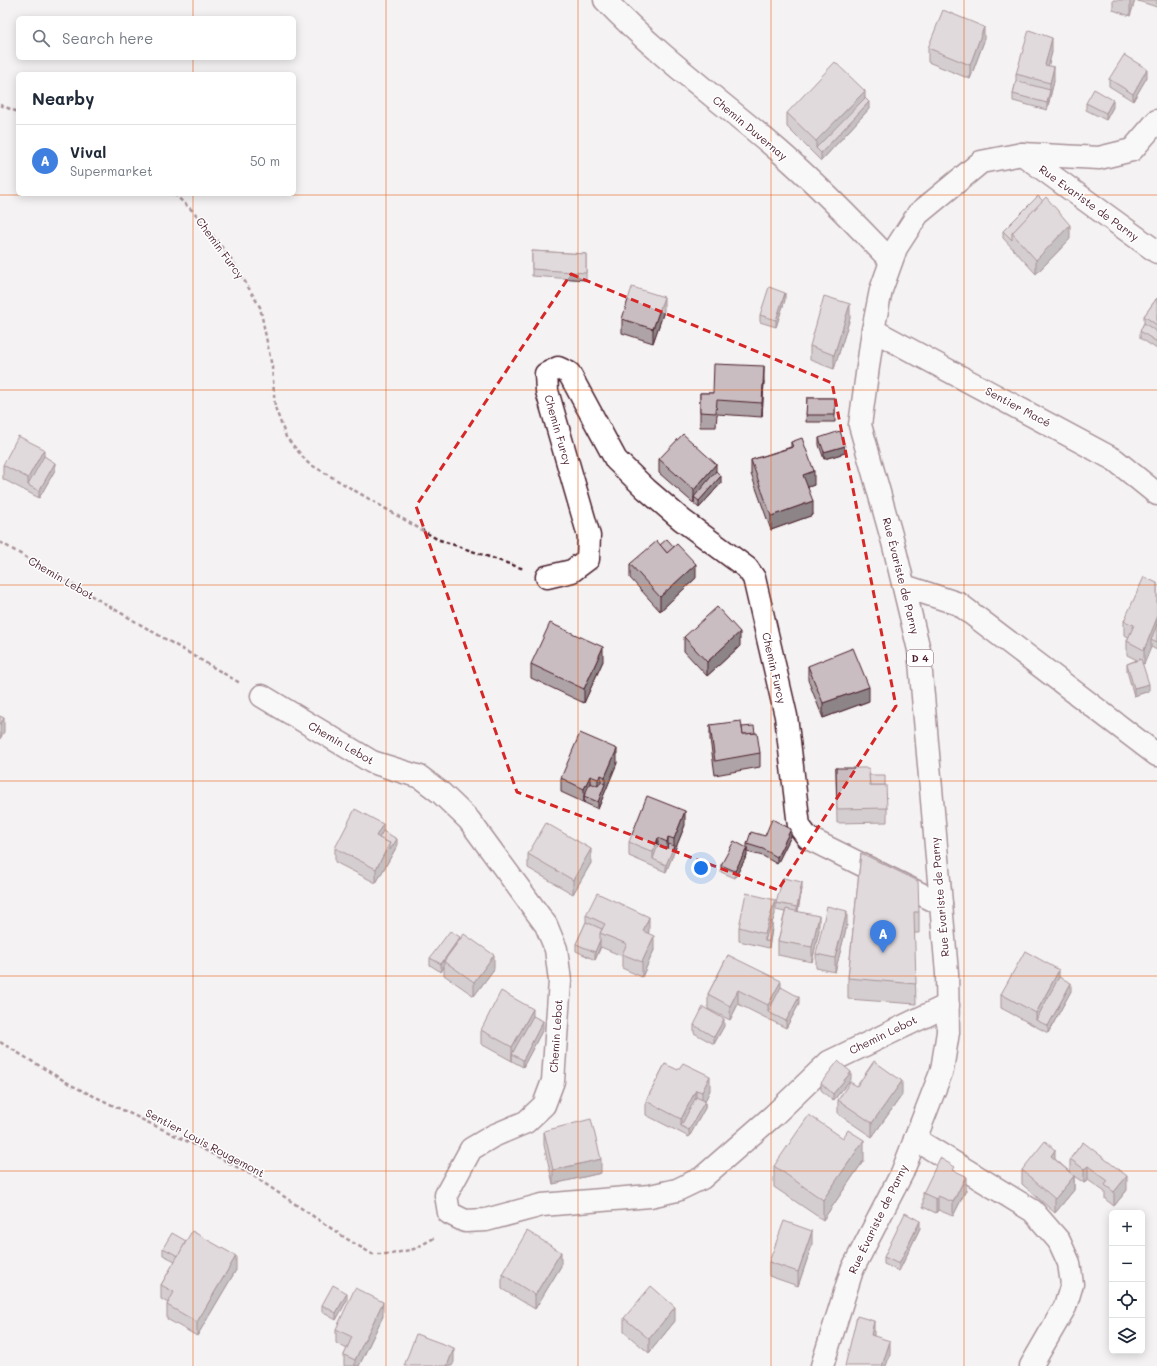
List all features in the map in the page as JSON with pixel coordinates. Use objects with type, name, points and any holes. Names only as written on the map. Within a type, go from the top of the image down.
[{"type":"street","name":"Chemin Duvernay","points":[[605,0],[628,25],[780,152],[846,214],[891,261]]},
{"type":"street","name":"Rue Évariste de Parny","points":[[822,1366],[852,1270],[902,1173],[942,1070],[948,1032],[947,974],[919,650],[893,542],[860,425],[873,330],[881,290],[896,248],[918,214],[981,162],[1022,154],[1099,158],[1132,150],[1157,121]]},
{"type":"street","name":"Rue Evariste de Parny","points":[[1022,154],[1157,252]]},
{"type":"street","name":"Sentier Macé","points":[[873,330],[1115,460],[1157,494]]},
{"type":"street","name":"Chemin Furcy","points":[[547,577],[572,571],[588,559],[589,536],[547,391],[546,374],[558,368],[569,373],[616,460],[646,489],[682,520],[747,568],[754,578],[786,716],[799,826],[808,838],[940,904]]},
{"type":"street","points":[[904,586],[959,604],[1157,755]]},
{"type":"street","name":"Chemin Lebot","points":[[262,696],[372,762],[420,777],[441,793],[469,820],[546,925],[556,949],[560,981],[552,1081],[544,1105],[526,1122],[493,1136],[471,1149],[446,1195],[449,1213],[464,1221],[486,1220],[542,1205],[650,1196],[677,1190],[702,1178],[774,1115],[828,1062],[948,1005]]},
{"type":"street","points":[[915,1139],[1033,1212],[1059,1241],[1069,1263],[1072,1284],[1065,1307],[1031,1366]]},
{"type":"path","points":[[0,105],[16,111]]},
{"type":"path","name":"Chemin Furcy","points":[[176,196],[194,212],[232,260],[260,307],[272,367],[275,407],[286,437],[308,464],[437,539],[547,577]]},
{"type":"path","name":"Chemin Lebot","points":[[0,542],[262,696]]},
{"type":"path","name":"Sentier Louis Rougemont","points":[[0,1042],[73,1086],[201,1148],[252,1175],[347,1239],[372,1254],[391,1254],[414,1249],[464,1221]]},
{"type":"highlighted area","points":[[571,274],[832,383],[896,706],[778,890],[517,792],[416,506]]},
{"type":"building","points":[[943,10],[984,27],[970,65],[928,48]]},
{"type":"building","points":[[1029,30],[1052,38],[1045,65],[1054,67],[1050,83],[1016,74]]},
{"type":"building","points":[[1124,55],[1147,69],[1133,94],[1109,79]]},
{"type":"building","points":[[835,62],[865,91],[816,141],[787,113]]},
{"type":"building","points":[[1016,81],[1050,90],[1047,103],[1013,94]]},
{"type":"building","points":[[1094,89],[1113,100],[1106,113],[1086,103]]},
{"type":"building","points":[[865,98],[869,102],[821,153],[816,148]]},
{"type":"building","points":[[1038,196],[1043,201],[1012,233],[1012,240],[1003,231]]},
{"type":"building","points":[[1046,197],[1070,225],[1036,260],[1012,233]]},
{"type":"building","points":[[532,251],[586,254],[586,273],[532,269]]},
{"type":"building","points":[[632,287],[664,297],[653,329],[622,319]]},
{"type":"building","points":[[769,287],[785,293],[776,320],[760,315]]},
{"type":"building","points":[[824,296],[850,304],[834,355],[810,346]]},
{"type":"building","points":[[1157,298],[1157,325],[1144,316]]},
{"type":"building","points":[[1144,323],[1157,332],[1157,342],[1140,331]]},
{"type":"building","points":[[714,364],[764,366],[762,403],[717,400],[716,413],[700,412],[700,393],[713,393]]},
{"type":"building","points":[[807,398],[835,398],[835,415],[806,415]]},
{"type":"building","points":[[840,431],[845,446],[824,452],[819,438]]},
{"type":"building","points":[[683,434],[716,464],[694,490],[659,459]]},
{"type":"building","points":[[18,436],[44,449],[28,478],[3,465]]},
{"type":"building","points":[[802,438],[814,471],[803,475],[813,501],[771,516],[751,460],[793,447],[791,442]]},
{"type":"building","points":[[44,456],[55,463],[39,491],[28,485]]},
{"type":"building","points":[[716,471],[721,476],[699,501],[694,497]]},
{"type":"building","points":[[667,539],[674,547],[667,553],[660,545]]},
{"type":"building","points":[[657,541],[667,553],[677,544],[696,564],[660,597],[630,564]]},
{"type":"building","points":[[1144,577],[1157,583],[1157,618],[1144,650],[1127,641],[1134,625],[1124,621]]},
{"type":"building","points":[[717,607],[740,632],[707,662],[684,637]]},
{"type":"building","points":[[550,623],[603,647],[584,689],[531,664]]},
{"type":"building","points":[[1157,624],[1157,643],[1151,640]]},
{"type":"building","points":[[853,648],[869,687],[823,703],[808,666]]},
{"type":"building","points":[[1141,659],[1149,684],[1134,688],[1127,664]]},
{"type":"building","points":[[0,716],[4,718],[0,725]]},
{"type":"building","points":[[741,721],[743,734],[757,733],[760,753],[715,761],[710,725]]},
{"type":"building","points":[[754,726],[755,733],[743,734],[742,727]]},
{"type":"building","points":[[580,733],[617,749],[605,777],[601,775],[598,779],[590,776],[584,789],[561,778]]},
{"type":"building","points":[[836,768],[869,768],[870,785],[886,785],[887,808],[837,809]]},
{"type":"building","points":[[869,775],[885,775],[885,785],[870,785]]},
{"type":"building","points":[[601,782],[605,784],[598,802],[584,796],[590,783],[598,786]]},
{"type":"building","points":[[647,796],[685,811],[674,839],[668,837],[667,842],[658,838],[653,852],[629,842]]},
{"type":"building","points":[[355,809],[383,824],[376,836],[390,843],[376,869],[335,848]]},
{"type":"building","points":[[772,819],[791,829],[777,857],[763,849],[747,844],[751,832],[765,836]]},
{"type":"building","points":[[546,823],[591,849],[573,880],[528,854]]},
{"type":"building","points":[[383,831],[397,839],[390,850],[390,843],[379,838]]},
{"type":"building","points":[[734,841],[747,848],[735,871],[721,865]]},
{"type":"building","points":[[668,844],[674,846],[666,865],[653,859],[658,845],[667,849]]},
{"type":"building","points":[[861,853],[918,881],[919,912],[914,912],[916,984],[848,978]]},
{"type":"building","points":[[783,878],[802,882],[797,907],[776,903]]},
{"type":"building","points":[[597,893],[649,917],[643,931],[654,936],[642,962],[622,954],[627,944],[600,933],[605,924],[586,915]]},
{"type":"building","points":[[746,893],[775,900],[765,934],[739,927]]},
{"type":"building","points":[[827,906],[847,911],[835,958],[816,954]]},
{"type":"building","points":[[786,909],[819,916],[812,947],[778,941]]},
{"type":"building","points":[[771,921],[769,941],[765,941]]},
{"type":"building","points":[[586,922],[602,929],[600,933],[600,940],[595,952],[576,944]]},
{"type":"building","points":[[450,931],[460,937],[441,964],[430,958]]},
{"type":"building","points":[[464,934],[494,955],[474,982],[444,961]]},
{"type":"building","points":[[1025,951],[1059,970],[1036,1013],[1001,994]]},
{"type":"building","points":[[728,955],[781,981],[768,1005],[738,990],[730,1006],[708,994]]},
{"type":"building","points":[[1059,977],[1071,983],[1048,1026],[1036,1020]]},
{"type":"building","points":[[781,987],[799,997],[786,1021],[768,1012]]},
{"type":"building","points":[[501,991],[533,1009],[512,1047],[481,1030]]},
{"type":"building","points":[[703,1007],[724,1019],[714,1037],[694,1025]]},
{"type":"building","points":[[533,1016],[543,1021],[523,1060],[512,1054]]},
{"type":"building","points":[[838,1061],[851,1072],[833,1094],[821,1083]]},
{"type":"building","points":[[874,1061],[902,1081],[872,1123],[838,1100],[850,1082],[857,1086]]},
{"type":"building","points":[[683,1063],[710,1076],[702,1092],[696,1090],[681,1119],[646,1101],[665,1064],[678,1070]]},
{"type":"building","points":[[696,1097],[705,1101],[689,1130],[681,1126]]},
{"type":"building","points":[[809,1115],[843,1138],[848,1130],[864,1140],[823,1200],[774,1166]]},
{"type":"building","points":[[591,1119],[601,1159],[553,1170],[544,1131]]},
{"type":"building","points":[[1045,1141],[1055,1150],[1051,1156],[1074,1176],[1055,1199],[1022,1170]]},
{"type":"building","points":[[1083,1142],[1127,1176],[1114,1192],[1105,1185],[1108,1181],[1088,1166],[1084,1169],[1070,1159]]},
{"type":"building","points":[[940,1158],[955,1167],[953,1170],[966,1176],[953,1202],[938,1196],[936,1199],[923,1193]]},
{"type":"building","points":[[905,1213],[920,1221],[899,1264],[884,1257]]},
{"type":"building","points":[[784,1221],[812,1231],[798,1272],[769,1262]]},
{"type":"building","points":[[192,1231],[236,1256],[197,1322],[167,1305],[174,1292],[161,1285]]},
{"type":"building","points":[[527,1231],[561,1252],[535,1295],[502,1274]]},
{"type":"building","points":[[172,1233],[186,1241],[178,1256],[163,1248]]},
{"type":"building","points":[[333,1285],[347,1293],[336,1313],[322,1305]]},
{"type":"building","points":[[651,1286],[675,1307],[649,1339],[624,1318]]},
{"type":"building","points":[[355,1288],[383,1302],[355,1360],[344,1355],[352,1337],[336,1329]]},
{"type":"building","points":[[857,1316],[874,1321],[871,1335],[890,1341],[882,1366],[845,1366]]},
{"type":"building","points":[[416,1334],[454,1348],[447,1366],[404,1366]]},
{"type":"place","name":"Vival","points":[[883,953]]}]
